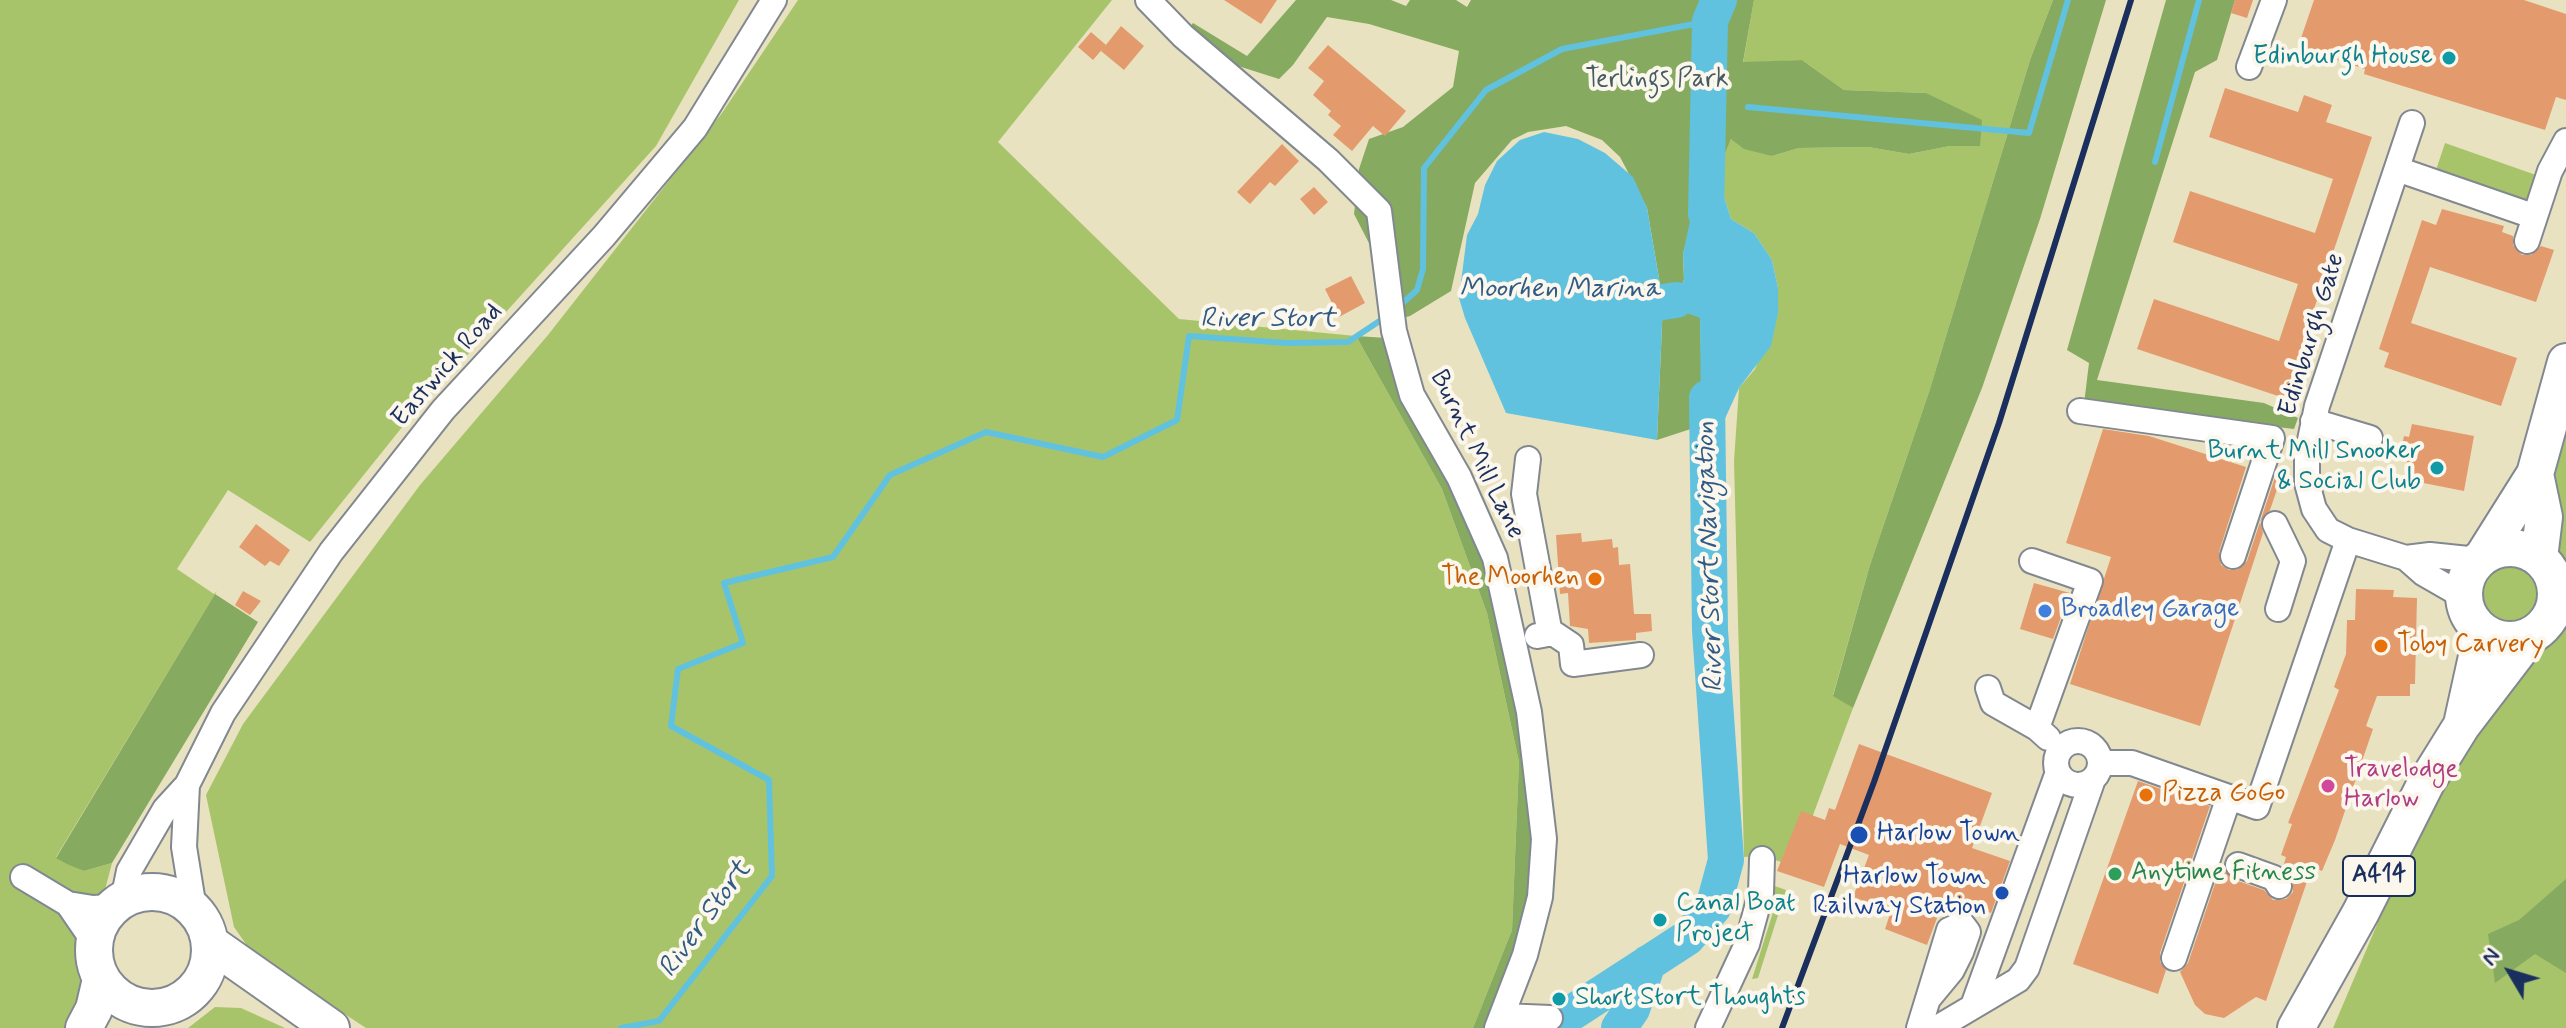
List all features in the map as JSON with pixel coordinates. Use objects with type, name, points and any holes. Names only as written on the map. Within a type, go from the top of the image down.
[{"type":"highway","points":[[2535,474],[2554,578],[2550,616],[2530,636],[2502,639],[2470,611],[2465,582],[2535,474],[2566,362]]},
{"type":"highway","points":[[2481,558],[2512,547],[2554,578]]},
{"type":"highway","name":"A414","points":[[2462,725],[2478,652],[2470,611]]},
{"type":"highway","name":"A414","points":[[2296,1028],[2361,912],[2426,783],[2462,725],[2530,636]]},
{"type":"highway","points":[[176,1004],[209,963],[210,943],[205,925],[194,909],[178,898],[160,892],[141,893],[118,903],[98,928],[94,942],[95,961],[101,979],[112,993],[134,1005],[158,1008],[272,989]]},
{"type":"highway","points":[[210,943],[331,1028]]},
{"type":"highway","points":[[84,1028],[94,1009],[101,979]]},
{"type":"street","name":"Eastwick Road","points":[[118,903],[129,871],[165,809],[187,785],[223,713],[331,552],[443,410],[604,236],[695,128],[774,0]]},
{"type":"street","name":"Burnt Mill Lane","points":[[1148,0],[1183,36],[1328,160],[1379,211],[1394,331],[1412,395],[1459,477],[1495,558],[1516,640],[1544,839],[1540,897],[1525,955],[1500,1022]]},
{"type":"street","points":[[2249,67],[2274,0]]},
{"type":"street","name":"Edinburgh Gate","points":[[2314,509],[2307,483],[2307,455],[2313,421],[2412,123]]},
{"type":"street","points":[[2527,241],[2533,216],[2566,141]]},
{"type":"street","points":[[2397,169],[2467,205],[2533,216]]},
{"type":"street","points":[[2080,411],[2272,438],[2233,556]]},
{"type":"street","points":[[2313,421],[2370,438]]},
{"type":"street","points":[[1528,459],[1524,494],[1550,634]]},
{"type":"street","points":[[2278,609],[2293,561],[2271,524],[2314,509],[2328,530],[2348,540],[2406,558],[2470,611]]},
{"type":"street","points":[[1988,688],[1993,703],[2037,728],[2073,785],[2097,771],[2132,763],[2257,807],[2348,540]]},
{"type":"street","points":[[2406,558],[2430,555],[2481,558]]},
{"type":"street","points":[[2032,561],[2090,581],[2037,728]]},
{"type":"street","points":[[1516,640],[1550,634],[1571,645],[1573,664],[1641,655]]},
{"type":"street","points":[[1937,1028],[1974,1003],[2018,980],[2027,968],[2097,771],[2095,750],[2084,742],[2071,742],[2059,762],[1974,1003]]},
{"type":"street","name":"Eastwick Road","points":[[187,785],[184,847],[194,909]]},
{"type":"street","points":[[2174,958],[2229,797]]},
{"type":"street","points":[[1708,1028],[1747,944],[1761,893],[1762,859]]},
{"type":"street","points":[[2238,865],[2274,878],[2279,886]]},
{"type":"street","points":[[23,877],[68,904],[93,908],[118,903]]},
{"type":"street","points":[[68,904],[94,942]]},
{"type":"street","points":[[1919,1028],[1928,999]]},
{"type":"street","points":[[1500,1022],[1550,1018]]},
{"type":"green space","points":[[0,0],[739,0],[656,146],[403,426],[310,542],[228,490],[177,569],[214,594],[217,591],[56,857],[84,871],[112,863],[88,955],[85,1001],[64,1028],[0,1028]]},
{"type":"green space","points":[[798,0],[1112,0],[998,142],[1179,319],[1356,336],[1442,489],[1487,613],[1519,762],[1512,930],[1473,1028],[366,1028],[279,971],[248,947],[234,927],[206,795],[243,724],[420,485],[548,335],[722,113]]},
{"type":"green space","name":"Terlings Park","points":[[1296,0],[1391,0],[1406,6],[1410,0],[1456,0],[1467,7],[1471,0],[1754,0],[1743,62],[1802,60],[1844,90],[1926,93],[1982,120],[1980,146],[1950,146],[1909,154],[1868,147],[1799,148],[1772,156],[1744,149],[1731,139],[1717,174],[1706,168],[1683,254],[1684,279],[1676,300],[1685,312],[1700,317],[1703,425],[1657,440],[1663,302],[1647,208],[1620,157],[1602,140],[1566,126],[1528,132],[1512,140],[1475,183],[1451,291],[1410,316],[1389,322],[1372,249],[1354,214],[1359,169],[1369,139],[1403,127],[1453,87],[1459,51],[1369,24],[1327,17],[1293,65],[1279,79],[1235,65],[1183,36],[1193,23],[1247,56]]},
{"type":"green space","points":[[1754,0],[2053,0],[2030,60],[1929,392],[1870,565],[1833,695],[1853,708],[1794,866],[1775,860],[1769,884],[1786,890],[1758,978],[1752,979],[1774,909],[1767,897],[1769,855],[1744,857],[1734,461],[1739,388],[1755,369],[1778,313],[1778,288],[1772,260],[1754,233],[1731,219],[1717,174],[1731,139],[1772,156],[1799,148],[1868,147],[1909,154],[1950,146],[1980,146],[1926,93],[1844,90],[1802,60],[1743,63]]},
{"type":"green space","points":[[2053,0],[2106,0],[2040,219],[1982,388],[1853,708],[1833,696],[1870,565],[1929,392],[2030,60]]},
{"type":"green space","points":[[2166,0],[2235,0],[2217,60],[2195,72],[2097,380],[2264,403],[2298,418],[2294,429],[2084,404],[2089,363],[2067,350]]},
{"type":"green space","points":[[2445,143],[2536,175],[2526,202],[2436,170]]},
{"type":"green space","points":[[1356,336],[1387,338],[1474,515],[1528,737],[1535,872],[1517,949],[1485,1028],[1473,1028],[1512,930],[1519,762],[1487,613],[1442,489]]},
{"type":"green space","points":[[2566,398],[2566,573],[2560,554],[2550,438]]},
{"type":"green space","points":[[2510,562],[2521,564],[2531,571],[2538,581],[2538,603],[2531,613],[2521,620],[2510,622],[2499,620],[2489,613],[2482,603],[2480,592],[2482,581],[2489,571],[2499,564]]},
{"type":"green space","points":[[215,594],[258,622],[112,863],[84,871],[56,858]]},
{"type":"green space","points":[[2566,606],[2566,1028],[2333,1028],[2462,725]]},
{"type":"green space","points":[[2566,879],[2566,973],[2535,954],[2495,983],[2488,934],[2519,920]]},
{"type":"green space","points":[[215,1007],[241,1008],[285,1028],[188,1028]]},
{"type":"water","name":"Moorhen Marina","points":[[1544,132],[1578,139],[1605,153],[1633,177],[1647,208],[1663,302],[1657,440],[1506,413],[1465,318],[1459,298],[1467,235],[1478,214],[1485,185],[1497,161],[1520,140]]},
{"type":"water","points":[[1706,167],[1717,174],[1731,219],[1754,233],[1772,260],[1778,288],[1778,313],[1771,346],[1739,388],[1717,436],[1707,447],[1701,414],[1700,318],[1685,312],[1676,300],[1684,279],[1683,254],[1697,188]]},
{"type":"building","points":[[1224,0],[1277,0],[1261,24]]},
{"type":"building","points":[[2235,0],[2253,0],[2247,18],[2231,13]]},
{"type":"building","name":"Edinburgh House","points":[[2314,0],[2524,0],[2566,14],[2566,100],[2556,97],[2545,130],[2364,74],[2365,69],[2298,47]]},
{"type":"building","points":[[1121,26],[1144,46],[1124,70],[1101,51]]},
{"type":"building","points":[[1091,32],[1106,45],[1093,60],[1078,47]]},
{"type":"building","points":[[1328,45],[1406,111],[1385,136],[1373,126],[1352,151],[1333,135],[1341,126],[1328,115],[1331,111],[1313,95],[1324,81],[1308,68]]},
{"type":"building","points":[[2225,88],[2298,112],[2304,95],[2332,105],[2326,122],[2372,137],[2284,398],[2137,349],[2154,299],[2279,341],[2298,284],[2173,242],[2190,191],[2315,233],[2333,179],[2209,137]]},
{"type":"building","points":[[1282,144],[1299,161],[1275,186],[1270,182],[1250,204],[1237,192]]},
{"type":"building","points":[[1314,187],[1328,202],[1314,215],[1300,199]]},
{"type":"building","points":[[2442,209],[2504,226],[2502,232],[2513,236],[2513,245],[2522,255],[2531,255],[2541,246],[2554,250],[2536,302],[2430,267],[2411,323],[2517,358],[2501,406],[2384,367],[2389,353],[2379,349],[2422,220],[2436,225]]},
{"type":"building","points":[[1351,276],[1365,303],[1339,317],[1325,289]]},
{"type":"building","name":"Burnt Mill Snooker & Social Club","points":[[2412,424],[2474,436],[2464,491],[2403,479],[2408,457],[2400,456],[2404,436],[2409,437]]},
{"type":"building","points":[[2103,429],[2149,436],[2246,467],[2219,552],[2221,565],[2237,570],[2247,561],[2260,522],[2263,533],[2200,726],[2070,684],[2111,557],[2066,543]]},
{"type":"building","points":[[2275,477],[2281,478],[2270,510],[2260,522]]},
{"type":"building","points":[[256,524],[290,550],[279,566],[270,561],[265,566],[239,547]]},
{"type":"building","name":"The Moorhen","points":[[1581,533],[1582,542],[1612,539],[1613,548],[1618,547],[1619,565],[1630,564],[1634,614],[1651,614],[1652,631],[1636,633],[1636,640],[1589,643],[1588,629],[1570,626],[1568,593],[1560,594],[1556,535]]},
{"type":"building","name":"Broadley Garage","points":[[2034,583],[2070,593],[2053,639],[2020,629]]},
{"type":"building","points":[[2356,589],[2394,590],[2393,597],[2417,598],[2415,684],[2410,684],[2410,696],[2377,696],[2366,726],[2373,729],[2335,840],[2322,871],[2312,867],[2266,1001],[2256,997],[2224,1018],[2205,1014],[2195,1005],[2180,972],[2188,963],[2221,866],[2232,879],[2264,890],[2273,900],[2286,899],[2293,892],[2292,879],[2283,867],[2286,857],[2281,855],[2292,824],[2288,823],[2339,690],[2334,687],[2346,654],[2347,620],[2355,620]]},
{"type":"building","points":[[243,591],[261,601],[250,615],[235,605]]},
{"type":"building","points":[[1859,744],[1992,793],[1972,848],[2010,861],[1991,913],[1952,899],[1947,913],[1940,910],[1927,945],[1885,929],[1891,911],[1853,897],[1869,855],[1840,844],[1824,887],[1777,871],[1801,811],[1825,820],[1829,808],[1835,810]]},
{"type":"building","points":[[2138,781],[2210,806],[2160,953],[2160,962],[2166,970],[2158,994],[2073,964]]},
{"type":"waterway","name":"River Stort Navigation","points":[[1706,214],[1710,21],[1719,0]]},
{"type":"waterway","points":[[1748,107],[2029,133],[2068,0]]},
{"type":"waterway","points":[[2155,162],[2199,0]]},
{"type":"waterway","name":"River Stort","points":[[1396,309],[1417,290],[1423,269],[1424,168],[1486,90],[1562,49],[1710,21]]},
{"type":"waterway","points":[[1663,302],[1676,300]]},
{"type":"waterway","name":"River Stort","points":[[621,1028],[659,1021],[772,876],[769,780],[671,726],[678,669],[743,643],[724,583],[833,557],[890,475],[986,432],[1103,457],[1177,420],[1189,336],[1287,343],[1348,342],[1387,316]]},
{"type":"waterway","name":"River Stort Navigation","points":[[1556,1023],[1687,938],[1713,908],[1726,860],[1710,630],[1707,398]]},
{"type":"waterway","points":[[1619,1028],[1632,1009],[1648,963]]},
{"type":"railway","points":[[1782,1028],[1874,782],[1999,423],[2131,0]]},
{"type":"place","name":"Edinburgh House","points":[[2449,58]]},
{"type":"place","name":"Burnt Mill Snooker & Social Club","points":[[2437,468]]},
{"type":"place","name":"The Moorhen","points":[[1595,579]]},
{"type":"place","name":"Broadley Garage","points":[[2045,611]]},
{"type":"place","name":"Toby Carvery","points":[[2381,646]]},
{"type":"place","name":"Travelodge Harlow","points":[[2328,786]]},
{"type":"place","name":"Pizza GoGo","points":[[2146,795]]},
{"type":"place","name":"Harlow Town","points":[[1859,835]]},
{"type":"place","name":"Anytime Fitness","points":[[2115,874]]},
{"type":"place","name":"Harlow Town Railway Station","points":[[2002,893]]},
{"type":"place","name":"Canal Boat Project","points":[[1660,920]]},
{"type":"place","name":"Short Stort Thoughts","points":[[1559,999]]}]
